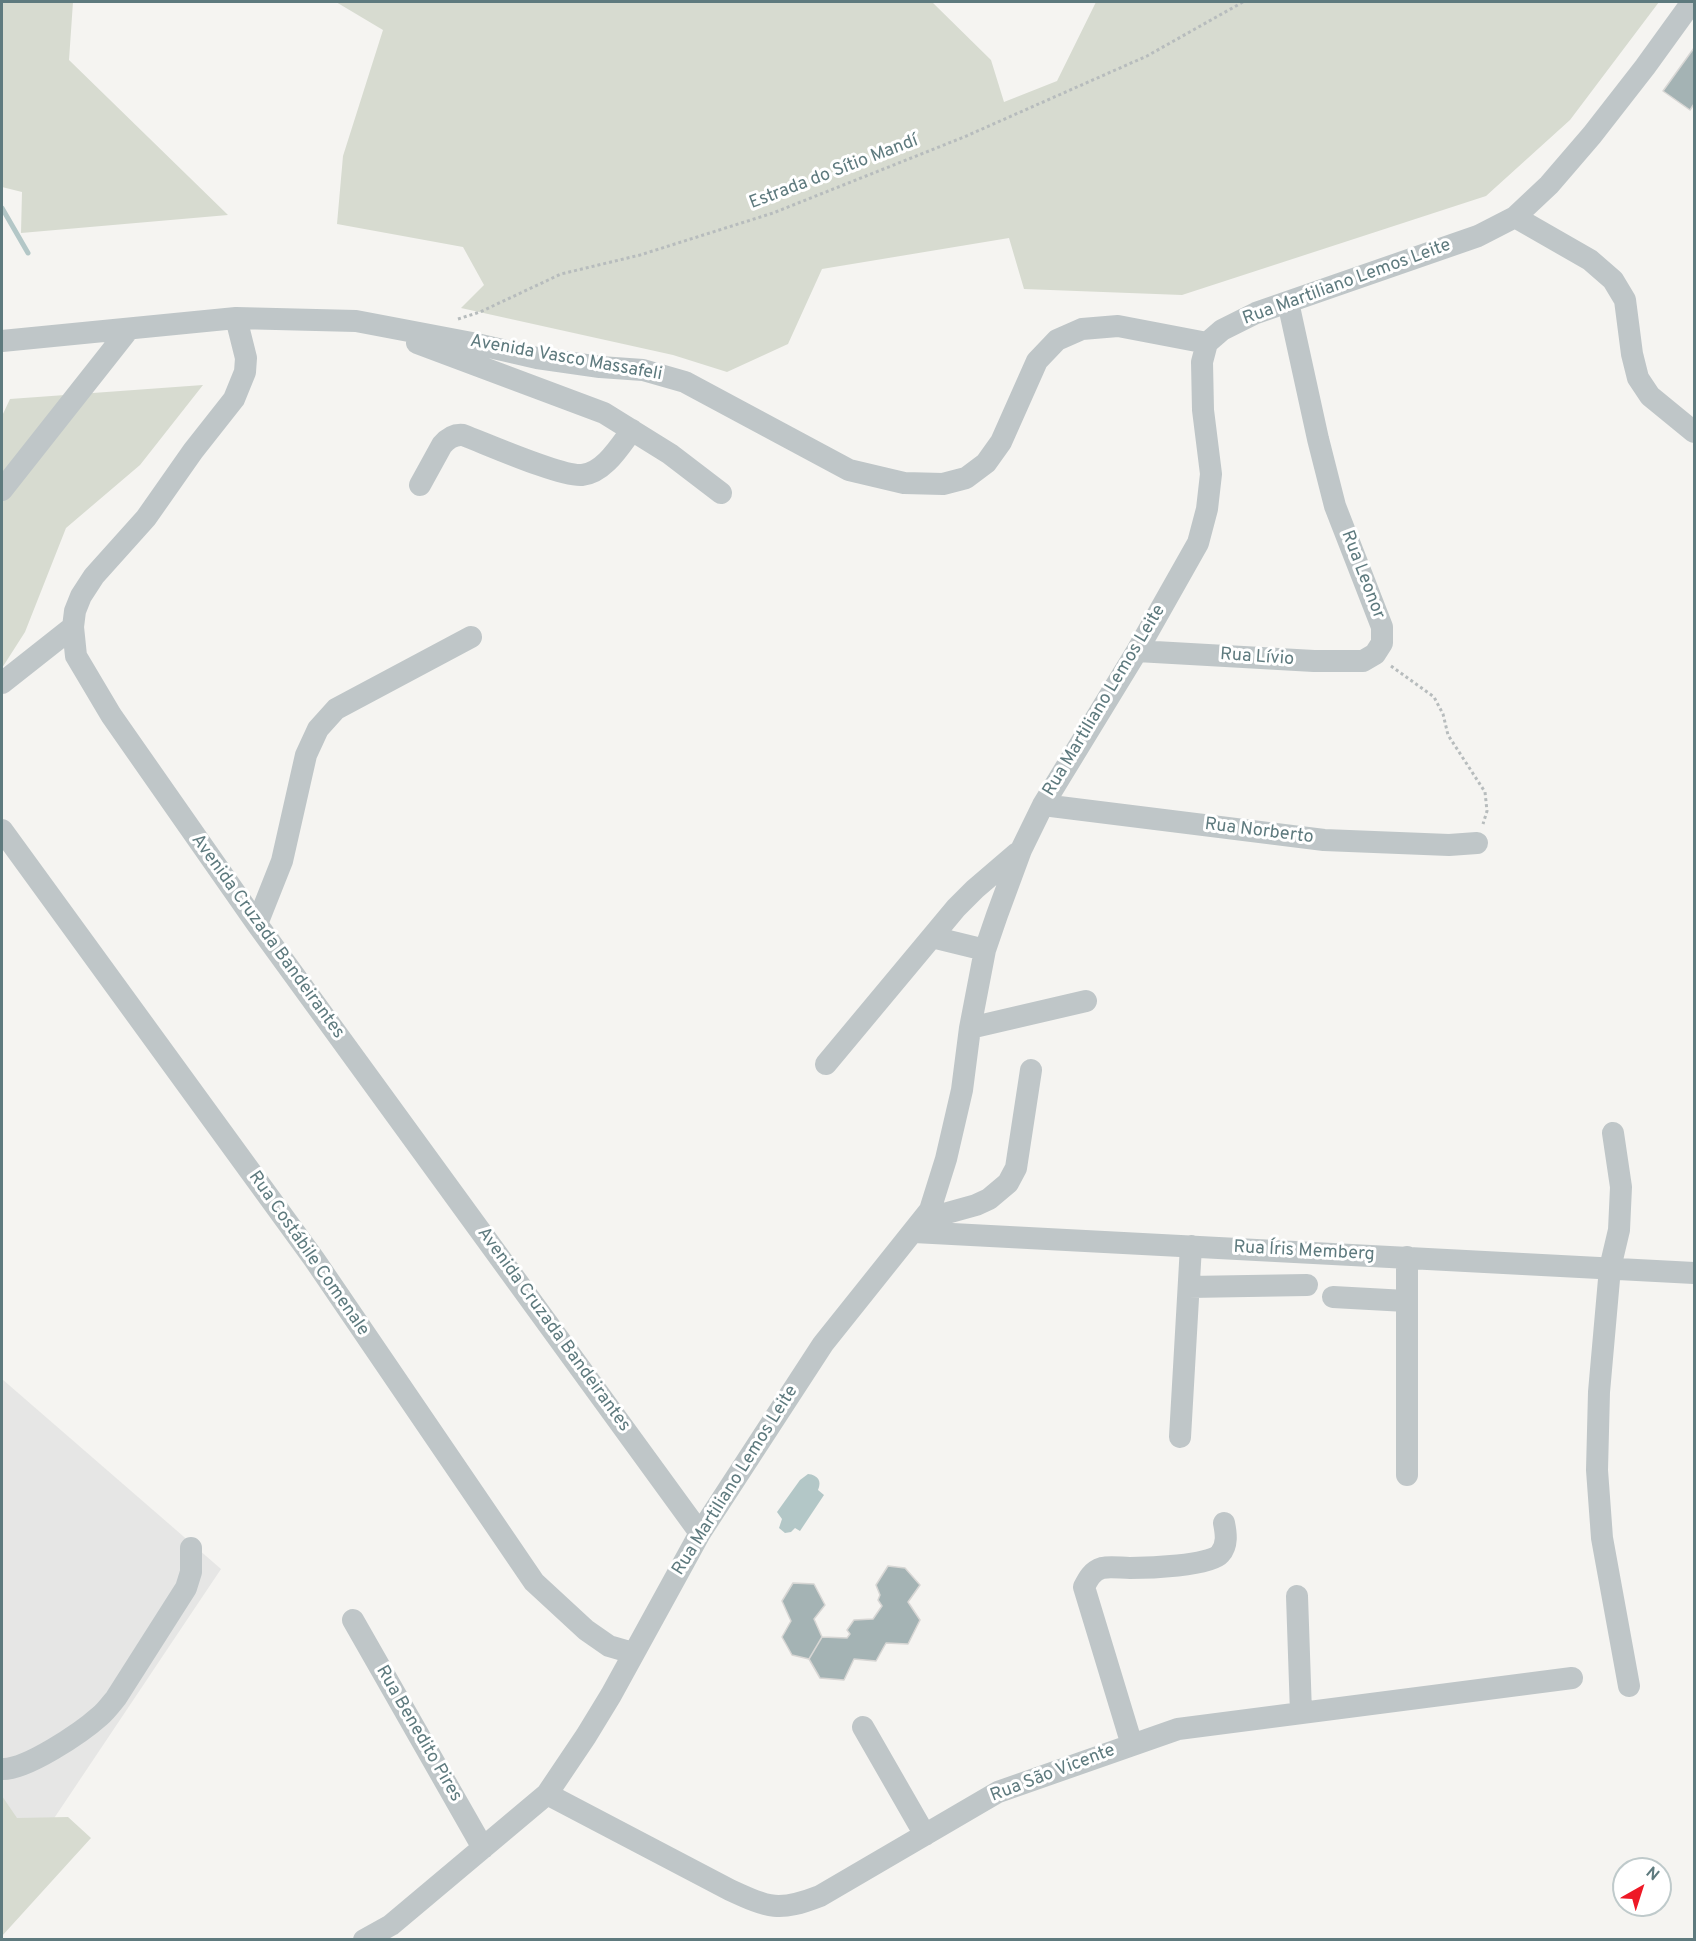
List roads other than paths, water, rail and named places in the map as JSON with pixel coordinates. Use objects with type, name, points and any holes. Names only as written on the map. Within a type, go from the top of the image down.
[{"type":"street","name":"Rua Martiliano Lemos Leite","points":[[364,1940],[391,1925],[547,1794],[586,1736],[700,1533],[823,1344],[930,1210],[946,1159],[962,1090],[970,1028],[985,950],[1021,850],[1042,805],[1137,651],[1198,543],[1207,509],[1210,474],[1203,410],[1202,362],[1207,343],[1222,330],[1256,313],[1478,236],[1515,217],[1550,185],[1585,144],[1692,2]]},
{"type":"street","points":[[1515,217],[1590,260],[1613,280],[1625,300],[1632,354],[1638,378],[1650,396],[1695,432]]},
{"type":"street","name":"Rua Leonor","points":[[1288,302],[1335,506],[1382,627],[1382,643],[1375,654]]},
{"type":"street","name":"Avenida Vasco Massafeli","points":[[2,341],[236,318],[356,321],[537,358],[600,367],[643,370],[684,382],[849,470],[904,483],[943,484],[966,478],[986,463],[1001,442],[1037,361],[1057,340],[1082,329],[1118,326],[1207,343]]},
{"type":"street","name":"Avenida Cruzada Bandeirantes","points":[[236,318],[246,358],[245,372],[234,399],[193,451],[146,518],[94,576],[81,596],[75,611],[73,627],[76,656],[93,688],[256,924],[700,1533]]},
{"type":"street","points":[[356,321],[604,413],[670,454],[721,493]]},
{"type":"street","points":[[2,490],[129,329]]},
{"type":"street","points":[[420,485],[442,445],[446,440],[458,435],[561,472],[582,475],[596,469],[611,457],[632,430]]},
{"type":"street","points":[[2,683],[73,627]]},
{"type":"street","points":[[256,924],[282,861],[306,755],[318,729],[336,709],[471,637]]},
{"type":"street","name":"Rua Lívio","points":[[1137,651],[1314,662],[1363,661],[1375,654]]},
{"type":"street","name":"Rua Norberto","points":[[1042,805],[1324,840],[1426,845],[1477,843]]},
{"type":"street","name":"Rua Costábile Comenale","points":[[2,830],[314,1259],[534,1582],[586,1630],[609,1646],[633,1653]]},
{"type":"street","name":"Rua Martiliano Lemos Leite","points":[[826,1064],[975,889],[1021,850]]},
{"type":"street","points":[[932,937],[985,950]]},
{"type":"street","points":[[970,1028],[1086,1001]]},
{"type":"street","points":[[918,1226],[982,1202],[1000,1192],[1008,1183],[1016,1168],[1031,1070]]},
{"type":"street","points":[[1612,1133],[1621,1187],[1619,1230],[1610,1268],[1599,1392],[1596,1470],[1602,1538],[1629,1686]]},
{"type":"street","name":"Rua Íris Memberg","points":[[918,1226],[1191,1246],[1695,1273]]},
{"type":"street","points":[[1180,1437],[1191,1246]]},
{"type":"street","points":[[1407,1257],[1407,1475]]},
{"type":"street","points":[[1189,1287],[1307,1285]]},
{"type":"street","points":[[1333,1297],[1406,1301]]},
{"type":"street","points":[[1132,1745],[1084,1587],[1089,1577],[1102,1568],[1152,1568],[1209,1561],[1220,1555],[1223,1548],[1227,1537],[1224,1523]]},
{"type":"street","points":[[2,1769],[27,1764],[102,1714],[122,1689],[186,1588],[191,1572],[191,1548]]},
{"type":"street","points":[[1297,1596],[1301,1713]]},
{"type":"street","name":"Rua Benedito Pires","points":[[352,1620],[483,1848]]},
{"type":"street","name":"Rua São Vicente","points":[[547,1794],[730,1890],[753,1901],[777,1908],[820,1896],[998,1792],[1178,1729],[1572,1678]]},
{"type":"street","points":[[863,1726],[925,1835]]},
{"type":"waterway","points":[[2,208],[28,253]]}]
